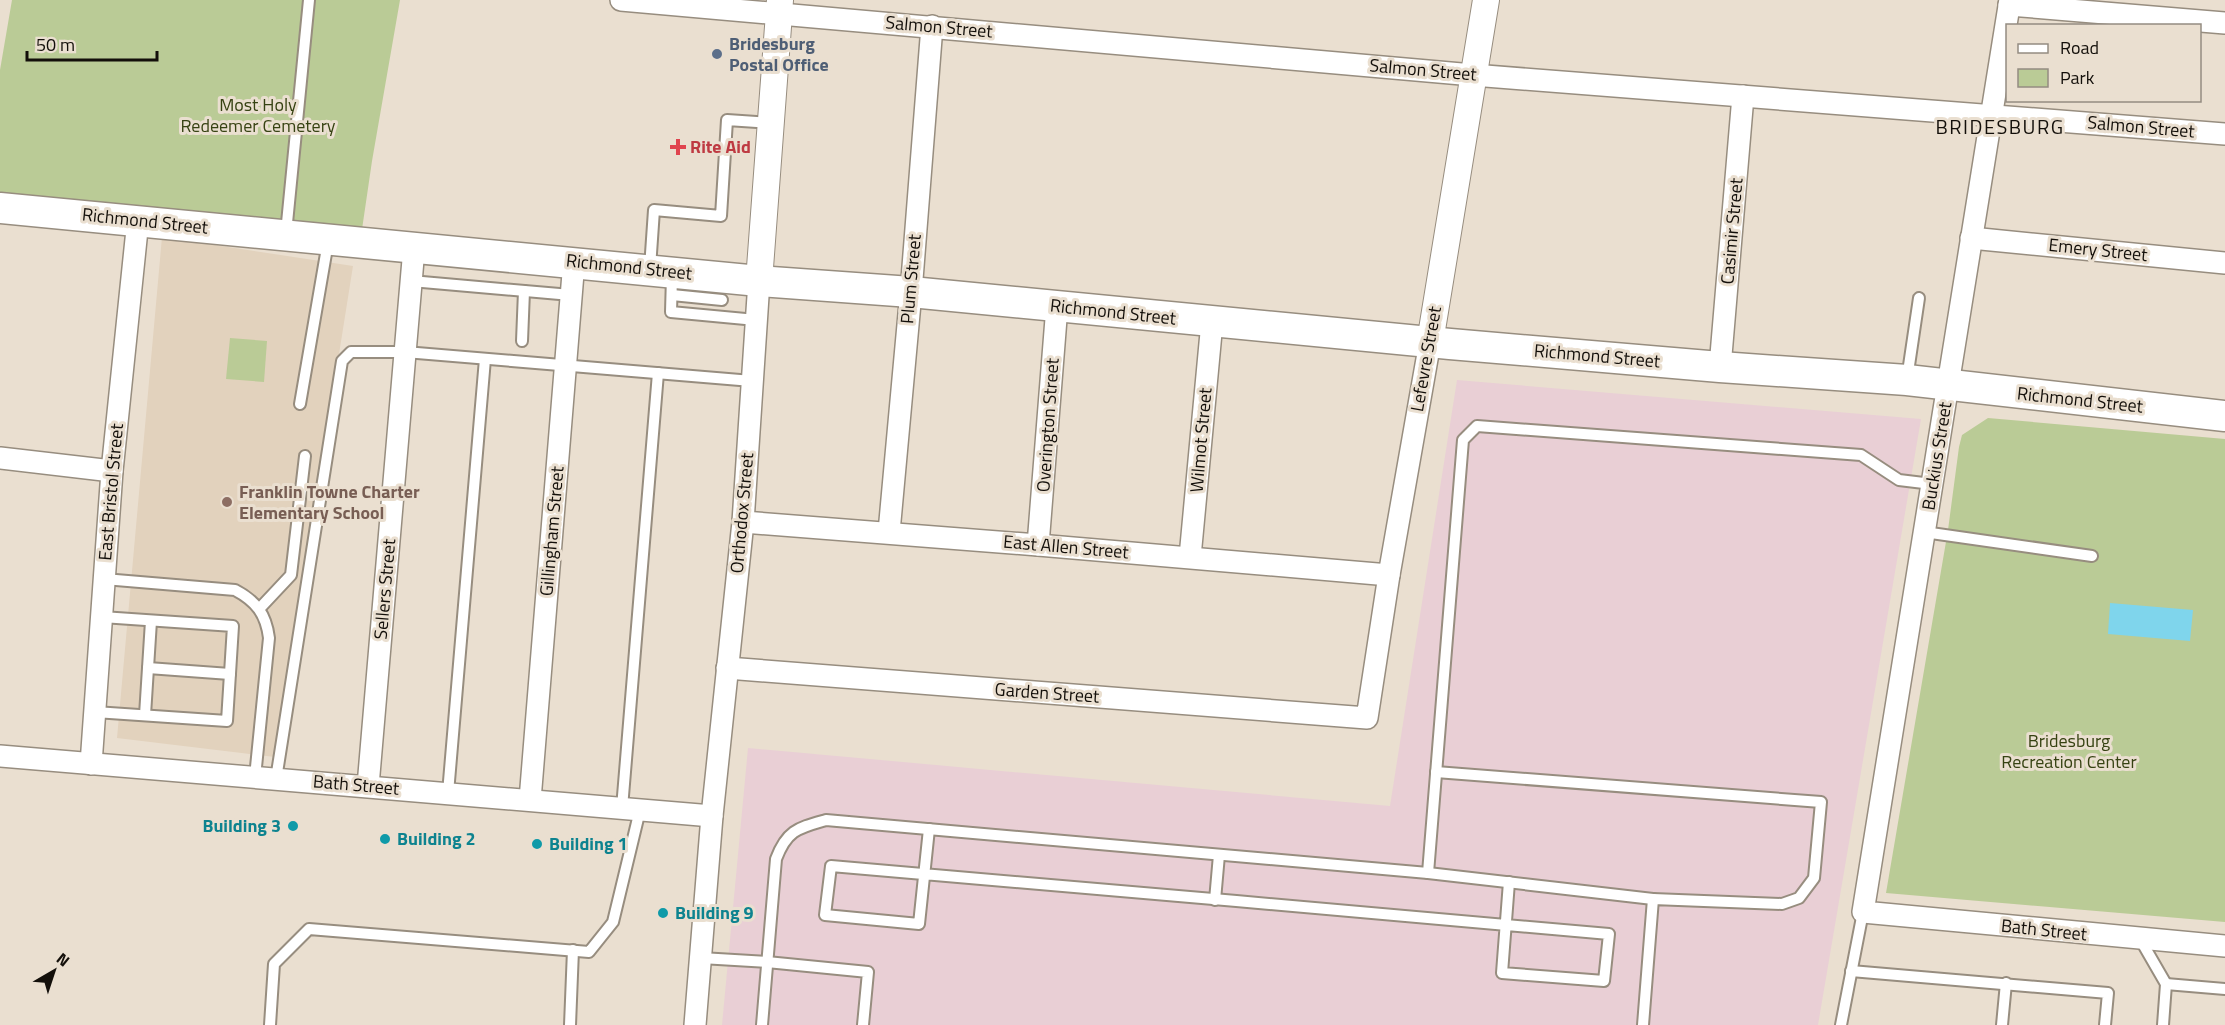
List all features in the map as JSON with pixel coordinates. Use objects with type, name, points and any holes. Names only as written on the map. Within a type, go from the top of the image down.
[{"type":"main road","name":"Richmond Street","points":[[0,207],[414,248],[574,261],[722,289],[759,281],[911,292],[1430,342],[1720,367],[1907,380],[2225,416]]},
{"type":"street","name":"Salmon Street","points":[[621,0],[779,7],[932,26],[1473,75],[2225,134]]},
{"type":"street","name":"Lefevre Street","points":[[1367,718],[1486,0]]},
{"type":"street","points":[[2009,2],[2225,22]]},
{"type":"street","name":"Buckius Street","points":[[1863,912],[2009,2]]},
{"type":"street","name":"Orthodox Street","points":[[695,1025],[712,816],[743,522],[779,7]]},
{"type":"street","name":"Plum Street","points":[[889,532],[932,26]]},
{"type":"street","name":"Casimir Street","points":[[1720,367],[1743,96]]},
{"type":"street","name":"East Bristol Street","points":[[91,764],[112,471],[138,220]]},
{"type":"street","name":"Emery Street","points":[[1971,238],[2225,263]]},
{"type":"street","name":"Sellers Street","points":[[368,786],[414,248]]},
{"type":"street","name":"Gillingham Street","points":[[530,800],[574,261]]},
{"type":"street","name":"Overington Street","points":[[1038,545],[1057,306]]},
{"type":"street","name":"Wilmot Street","points":[[1190,558],[1212,322]]},
{"type":"street","points":[[0,458],[112,471]]},
{"type":"street","name":"East Allen Street","points":[[743,522],[889,532],[1389,575]]},
{"type":"street","name":"Garden Street","points":[[727,668],[1367,718]]},
{"type":"street","name":"Bath Street","points":[[0,756],[712,816]]},
{"type":"street","name":"Bath Street","points":[[1863,912],[2225,946]]},
{"type":"lane","points":[[286,235],[309,0]]},
{"type":"lane","points":[[756,320],[671,312],[654,210],[721,216],[727,120],[770,123]]},
{"type":"lane","points":[[300,404],[328,239]]},
{"type":"lane","points":[[411,281],[571,295]]},
{"type":"lane","points":[[721,317],[722,289]]},
{"type":"lane","points":[[522,341],[524,291]]},
{"type":"lane","points":[[1907,380],[1919,298]]},
{"type":"lane","points":[[276,779],[342,361],[351,352],[405,352],[752,381]]},
{"type":"lane","points":[[448,793],[485,358]]},
{"type":"lane","points":[[270,1025],[274,964],[309,929],[590,952],[613,922],[631,809],[658,373]]},
{"type":"lane","points":[[1428,873],[1463,440],[1477,426],[1861,455],[1899,480],[1932,484]]},
{"type":"lane","points":[[260,608],[291,575],[305,456]]},
{"type":"lane","points":[[1924,532],[2092,556]]},
{"type":"lane","points":[[104,579],[235,590],[249,597],[260,608],[267,623],[269,638],[255,777]]},
{"type":"lane","points":[[95,712],[227,721],[233,626],[102,617]]},
{"type":"lane","points":[[145,715],[151,621]]},
{"type":"lane","points":[[148,668],[230,674]]},
{"type":"lane","points":[[762,1025],[776,859],[782,844],[799,827],[826,820],[1428,873],[1653,898],[1782,904],[1799,898],[1814,878],[1821,802],[1436,772]]},
{"type":"lane","points":[[929,829],[924,874],[919,924],[825,915],[831,866],[924,874],[1215,900],[1505,925],[1609,934],[1604,981],[1502,973],[1505,925],[1509,882]]},
{"type":"lane","points":[[1215,900],[1219,855]]},
{"type":"lane","points":[[1643,1025],[1653,898]]},
{"type":"lane","points":[[1841,1025],[1863,912]]},
{"type":"lane","points":[[2140,939],[2166,984],[2163,1025]]},
{"type":"lane","points":[[570,1025],[573,951]]},
{"type":"lane","points":[[701,958],[868,972],[863,1025]]},
{"type":"lane","points":[[1851,971],[2108,993],[2105,1025]]},
{"type":"lane","points":[[2002,1025],[2006,983]]},
{"type":"lane","points":[[2166,984],[2225,989]]},
{"type":"shaded area","name":"Franklin Towne Charter Elementary School","points":[[162,237],[353,266],[275,757],[117,738]]},
{"type":"shaded area","points":[[1457,380],[1921,419],[1818,1025],[722,1025],[748,748],[1390,806]]},
{"type":"green space","name":"Most Holy Redeemer Cemetery","points":[[12,0],[400,0],[360,243],[0,208],[0,70]]},
{"type":"green space","points":[[230,338],[267,341],[264,382],[226,379]]},
{"type":"green space","name":"Bridesburg Recreation Center","points":[[1988,418],[2225,439],[2225,922],[1886,893],[1948,530],[1959,447],[1962,435]]},
{"type":"water","points":[[2110,603],[2193,610],[2190,641],[2108,634]]},
{"type":"place","name":"Bridesburg Postal Office","points":[[717,54]]},
{"type":"place","name":"Rite Aid","points":[[678,147]]},
{"type":"place","name":"Franklin Towne Charter Elementary School","points":[[227,502]]},
{"type":"place","name":"Building 3","points":[[293,826]]},
{"type":"place","name":"Building 2","points":[[385,839]]},
{"type":"place","name":"Building 1","points":[[537,844]]},
{"type":"place","name":"Building 9","points":[[663,913]]},
{"type":"district","name":"BRIDESBURG","points":[[2000,127]]}]
